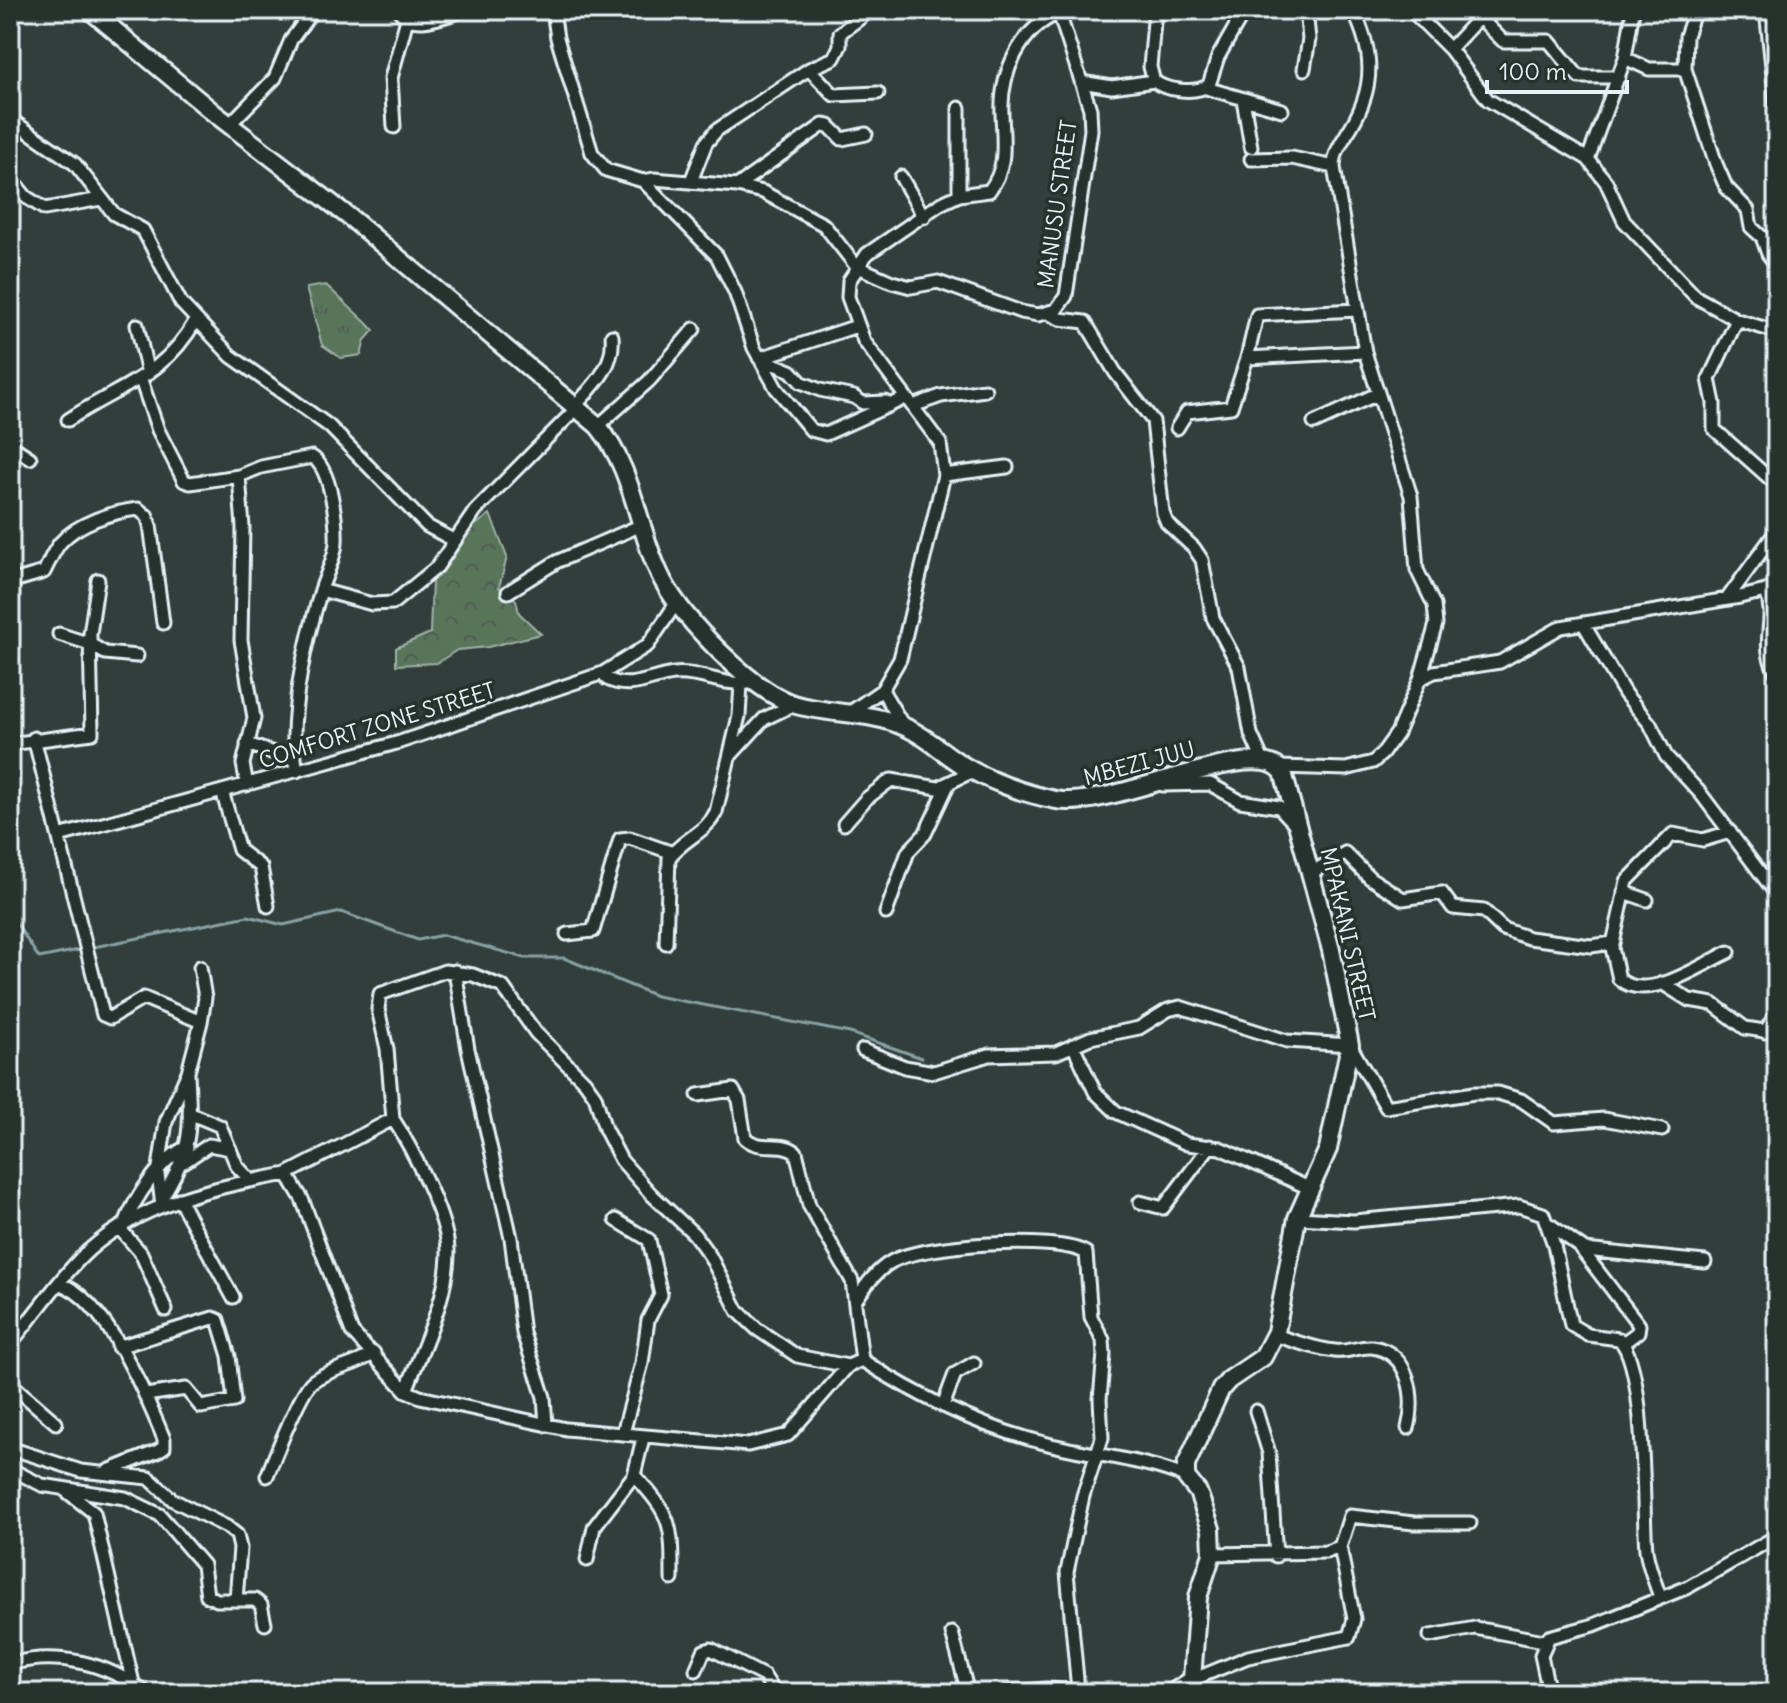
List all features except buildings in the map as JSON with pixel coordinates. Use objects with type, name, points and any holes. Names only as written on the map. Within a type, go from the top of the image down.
[{"type":"street","points":[[229,125],[275,78],[291,40],[313,10]]},
{"type":"street","points":[[394,127],[391,78],[403,15],[421,21],[466,10]]},
{"type":"street","points":[[553,10],[557,38],[592,153],[606,170],[643,181],[691,181],[763,192],[824,225],[856,266]]},
{"type":"street","points":[[1155,10],[1150,67],[1154,81],[1163,87],[1206,88],[1282,110]]},
{"type":"street","points":[[1206,88],[1218,57],[1245,10]]},
{"type":"street","points":[[1304,69],[1309,39],[1306,10]]},
{"type":"street","points":[[1048,313],[1060,319],[1085,322],[1115,372],[1153,421],[1163,513],[1167,523],[1202,560],[1213,618],[1239,667],[1251,734],[1271,764],[1346,769],[1373,762],[1397,733],[1420,679],[1436,615],[1417,570],[1411,496],[1365,352],[1351,250],[1334,167],[1337,151],[1362,108],[1372,67],[1370,51],[1353,10]]},
{"type":"street","points":[[1411,10],[1450,49],[1488,100],[1588,159],[1606,182],[1624,221],[1696,297],[1737,320],[1777,332]]},
{"type":"street","points":[[1588,159],[1625,58],[1633,10]]},
{"type":"street","points":[[1695,10],[1686,36],[1685,69],[1726,187],[1748,210],[1751,227],[1762,237],[1777,266]]},
{"type":"street","points":[[1766,10],[1777,114]]},
{"type":"street","name":"MBEZI JUU","points":[[97,12],[229,125],[352,219],[598,426],[614,449],[663,580],[677,602],[748,683],[795,704],[903,726],[973,771],[1035,795],[1065,802],[1112,797],[1224,763],[1271,764]]},
{"type":"street","points":[[849,713],[882,690],[894,674],[910,627],[944,475],[940,443],[913,406],[901,396],[872,353],[857,326],[847,289],[856,266],[867,254],[959,195],[989,191],[998,176],[1004,153],[1002,97],[1014,58],[1033,26],[1058,12]]},
{"type":"street","name":"MANUSU STREET","points":[[856,266],[906,286],[938,282],[1021,312],[1048,313],[1062,305],[1088,159],[1090,109],[1058,12]]},
{"type":"street","points":[[1450,49],[1483,14],[1503,41],[1549,41],[1579,77],[1619,77]]},
{"type":"street","points":[[691,181],[706,143],[717,130],[809,69],[834,58],[840,46],[840,33],[864,15]]},
{"type":"street","points":[[1625,58],[1649,69],[1685,69]]},
{"type":"street","points":[[809,69],[834,95],[878,93]]},
{"type":"street","points":[[1081,82],[1112,87],[1154,81]]},
{"type":"street","points":[[1243,99],[1251,153],[1334,167]]},
{"type":"street","points":[[959,108],[959,195]]},
{"type":"street","points":[[10,119],[75,164],[114,214],[143,230],[165,279],[196,320],[255,376],[346,440],[436,533],[455,541]]},
{"type":"street","points":[[737,186],[823,125],[829,126],[842,139],[866,134]]},
{"type":"street","points":[[10,177],[26,197],[45,209],[101,199]]},
{"type":"street","points":[[901,177],[924,217]]},
{"type":"street","points":[[643,181],[717,256],[735,292],[759,358],[786,401],[819,434],[901,396]]},
{"type":"street","points":[[1177,428],[1187,412],[1231,407],[1257,315],[1357,310]]},
{"type":"street","points":[[68,420],[144,377],[177,350],[196,320]]},
{"type":"street","points":[[1737,320],[1709,379],[1714,429],[1777,485]]},
{"type":"street","points":[[137,325],[144,377],[158,430],[184,481],[190,483],[239,476],[312,457],[321,463],[331,494],[336,539],[321,590],[298,698],[296,766],[247,744]]},
{"type":"street","points":[[759,358],[783,353],[857,326]]},
{"type":"street","points":[[598,426],[649,381],[694,329]]},
{"type":"street","points":[[321,590],[372,604],[390,604],[437,567],[493,491],[577,406],[605,371],[612,354],[612,336]]},
{"type":"street","points":[[1247,358],[1365,352]]},
{"type":"street","points":[[759,358],[791,371],[801,382],[820,390],[854,397],[863,403],[901,396]]},
{"type":"street","points":[[913,406],[941,396],[985,390]]},
{"type":"street","points":[[1314,423],[1377,394]]},
{"type":"street","points":[[10,445],[30,458]]},
{"type":"street","points":[[944,475],[1007,467]]},
{"type":"street","points":[[239,476],[243,527],[241,640],[254,718],[243,764],[247,785]]},
{"type":"street","points":[[10,582],[44,572],[60,544],[76,530],[117,513],[140,510],[150,525],[163,623]]},
{"type":"street","points":[[508,592],[556,562],[644,524]]},
{"type":"street","points":[[1727,599],[1777,530]]},
{"type":"street","points":[[10,744],[34,738],[92,733],[90,644],[98,580]]},
{"type":"street","points":[[1420,679],[1434,672],[1500,662],[1555,629],[1773,588],[1766,651],[1777,674]]},
{"type":"street","name":"COMFORT ZONE STREET","points":[[59,836],[247,785],[296,766],[400,742],[603,673],[648,645],[677,602]]},
{"type":"street","points":[[1583,623],[1625,694],[1650,724],[1666,756],[1701,794],[1777,895]]},
{"type":"street","points":[[59,634],[90,644],[105,653],[137,656]]},
{"type":"street","points":[[603,673],[607,679],[623,684],[649,682],[673,674],[748,683],[727,759],[720,799],[710,824],[673,853],[669,864],[666,943]]},
{"type":"street","points":[[882,690],[903,726]]},
{"type":"street","points":[[727,759],[764,719],[795,704]]},
{"type":"street","points":[[34,738],[103,1015],[110,1018],[120,1014],[144,998],[201,1022]]},
{"type":"street","name":"MPAKANI STREET","points":[[1186,1477],[1186,1465],[1221,1389],[1263,1357],[1275,1335],[1297,1218],[1328,1149],[1350,1045],[1339,984],[1301,833],[1271,764]]},
{"type":"street","points":[[844,824],[866,799],[891,780],[922,787],[948,785],[973,771]]},
{"type":"street","points":[[886,913],[908,852],[923,838],[948,785]]},
{"type":"street","points":[[1154,785],[1216,786],[1240,801],[1283,810],[1301,833]]},
{"type":"street","points":[[222,791],[239,850],[261,867],[268,906]]},
{"type":"street","points":[[1729,952],[1693,972],[1638,988],[1624,984],[1613,967],[1613,943],[1629,877],[1669,836],[1703,840],[1730,832]]},
{"type":"street","points":[[567,934],[593,931],[620,839],[630,838],[673,853]]},
{"type":"street","points":[[1311,873],[1335,856],[1345,853],[1381,887],[1403,899],[1442,893],[1453,908],[1484,911],[1503,929],[1517,935],[1591,946],[1613,943]]},
{"type":"street","points":[[1624,892],[1647,900]]},
{"type":"street","points":[[162,1202],[158,1174],[166,1122],[188,1072],[205,998],[200,967]]},
{"type":"street","points":[[455,971],[468,1049],[511,1238],[523,1333],[544,1397],[546,1425]]},
{"type":"street","points":[[406,1391],[437,1303],[448,1250],[419,1161],[393,1119],[378,997],[404,983],[455,971],[503,987],[536,1033],[585,1082],[595,1096],[605,1129],[621,1160],[694,1234],[747,1320],[797,1356],[848,1366]]},
{"type":"street","points":[[1662,983],[1689,1000],[1713,1004],[1745,1028],[1771,1032],[1777,1012]]},
{"type":"street","points":[[863,1050],[905,1067],[934,1072],[989,1055],[1048,1055],[1073,1045],[1139,1028],[1168,1010],[1180,1007],[1287,1041],[1350,1045],[1386,1107],[1474,1093],[1498,1093],[1521,1100],[1554,1123],[1604,1119],[1662,1130]]},
{"type":"street","points":[[1073,1045],[1095,1092],[1109,1107],[1187,1144],[1210,1146],[1309,1188]]},
{"type":"street","points":[[162,1202],[183,1162],[187,1147],[188,1072]]},
{"type":"street","points":[[698,1095],[733,1090],[739,1100],[745,1138],[752,1144],[786,1146],[796,1152],[809,1205],[852,1281],[857,1298],[856,1329],[861,1361]]},
{"type":"street","points":[[176,1097],[220,1126],[237,1166],[251,1181]]},
{"type":"street","points":[[10,1344],[90,1250],[162,1202],[287,1174],[393,1119]]},
{"type":"street","points":[[183,1162],[209,1145],[230,1149]]},
{"type":"street","points":[[1140,1202],[1159,1209],[1167,1205],[1210,1146]]},
{"type":"street","points":[[122,1226],[133,1201],[170,1158],[187,1147]]},
{"type":"street","points":[[287,1174],[302,1199],[352,1332],[406,1391],[546,1425],[643,1438],[748,1445],[788,1435],[848,1366],[861,1361],[943,1406],[1011,1433],[1097,1457],[1155,1465],[1186,1477],[1209,1516],[1212,1554],[1198,1597],[1192,1680]]},
{"type":"street","points":[[179,1199],[233,1297]]},
{"type":"street","points":[[1297,1218],[1354,1221],[1519,1206],[1538,1211],[1569,1242],[1585,1250],[1705,1262]]},
{"type":"street","points":[[616,1220],[649,1240],[661,1289],[659,1301],[648,1320],[642,1363],[623,1433]]},
{"type":"street","points":[[1549,1225],[1571,1325],[1588,1335],[1611,1337],[1623,1343],[1636,1392],[1646,1553],[1660,1597]]},
{"type":"street","points":[[122,1226],[141,1253],[166,1310]]},
{"type":"street","points":[[1576,1243],[1604,1275],[1639,1325],[1638,1332],[1623,1343]]},
{"type":"street","points":[[857,1298],[892,1261],[917,1252],[1005,1244],[1082,1250],[1087,1257],[1091,1317],[1104,1347],[1100,1399],[1102,1438],[1083,1496],[1067,1572],[1078,1690]]},
{"type":"street","points":[[60,1284],[85,1300],[118,1347],[146,1395],[164,1447],[104,1472]]},
{"type":"street","points":[[118,1347],[213,1318],[218,1320],[229,1356],[234,1401],[201,1407],[186,1389],[146,1395]]},
{"type":"street","points":[[1275,1335],[1333,1351],[1367,1347],[1387,1352],[1399,1364],[1410,1386],[1408,1428]]},
{"type":"street","points":[[267,1476],[309,1384],[354,1366],[374,1353]]},
{"type":"street","points":[[943,1406],[955,1374],[974,1363]]},
{"type":"street","points":[[10,1383],[56,1423]]},
{"type":"street","points":[[1256,1411],[1269,1453],[1276,1556]]},
{"type":"street","points":[[587,1560],[596,1522],[634,1475],[643,1438]]},
{"type":"street","points":[[10,1448],[71,1469],[149,1478],[173,1500],[235,1532],[240,1548],[236,1600]]},
{"type":"street","points":[[10,1469],[42,1485],[125,1498],[160,1515],[203,1565],[207,1596],[258,1601],[265,1624]]},
{"type":"street","points":[[634,1475],[666,1512],[670,1525],[672,1579]]},
{"type":"street","points":[[63,1489],[94,1513],[133,1683]]},
{"type":"street","points":[[1172,1693],[1192,1680],[1248,1657],[1349,1637],[1354,1619],[1340,1547],[1350,1516],[1414,1523],[1470,1523]]},
{"type":"street","points":[[1430,1636],[1475,1628],[1544,1641],[1688,1587],[1775,1536],[1777,1554]]},
{"type":"street","points":[[1212,1554],[1276,1556],[1310,1554],[1340,1547]]},
{"type":"street","points":[[952,1633],[968,1693]]},
{"type":"street","points":[[1544,1641],[1541,1655],[1549,1693]]},
{"type":"street","points":[[696,1670],[704,1651],[711,1649],[764,1676],[775,1693]]},
{"type":"street","points":[[10,1664],[68,1658],[133,1683],[146,1693]]},
{"type":"street","points":[[1005,1693],[1078,1690],[1130,1693]]},
{"type":"green space","points":[[326,285],[374,330],[365,340],[361,355],[341,358],[322,345],[306,288]]},
{"type":"green space","points":[[490,514],[507,557],[499,587],[516,600],[519,613],[541,634],[488,647],[457,650],[437,663],[396,665],[396,648],[430,633],[432,580],[469,530]]},
{"type":"waterway","points":[[10,914],[39,958],[248,916],[283,925],[341,912],[418,940],[443,935],[525,958],[564,958],[656,996],[850,1033],[922,1058]]}]
